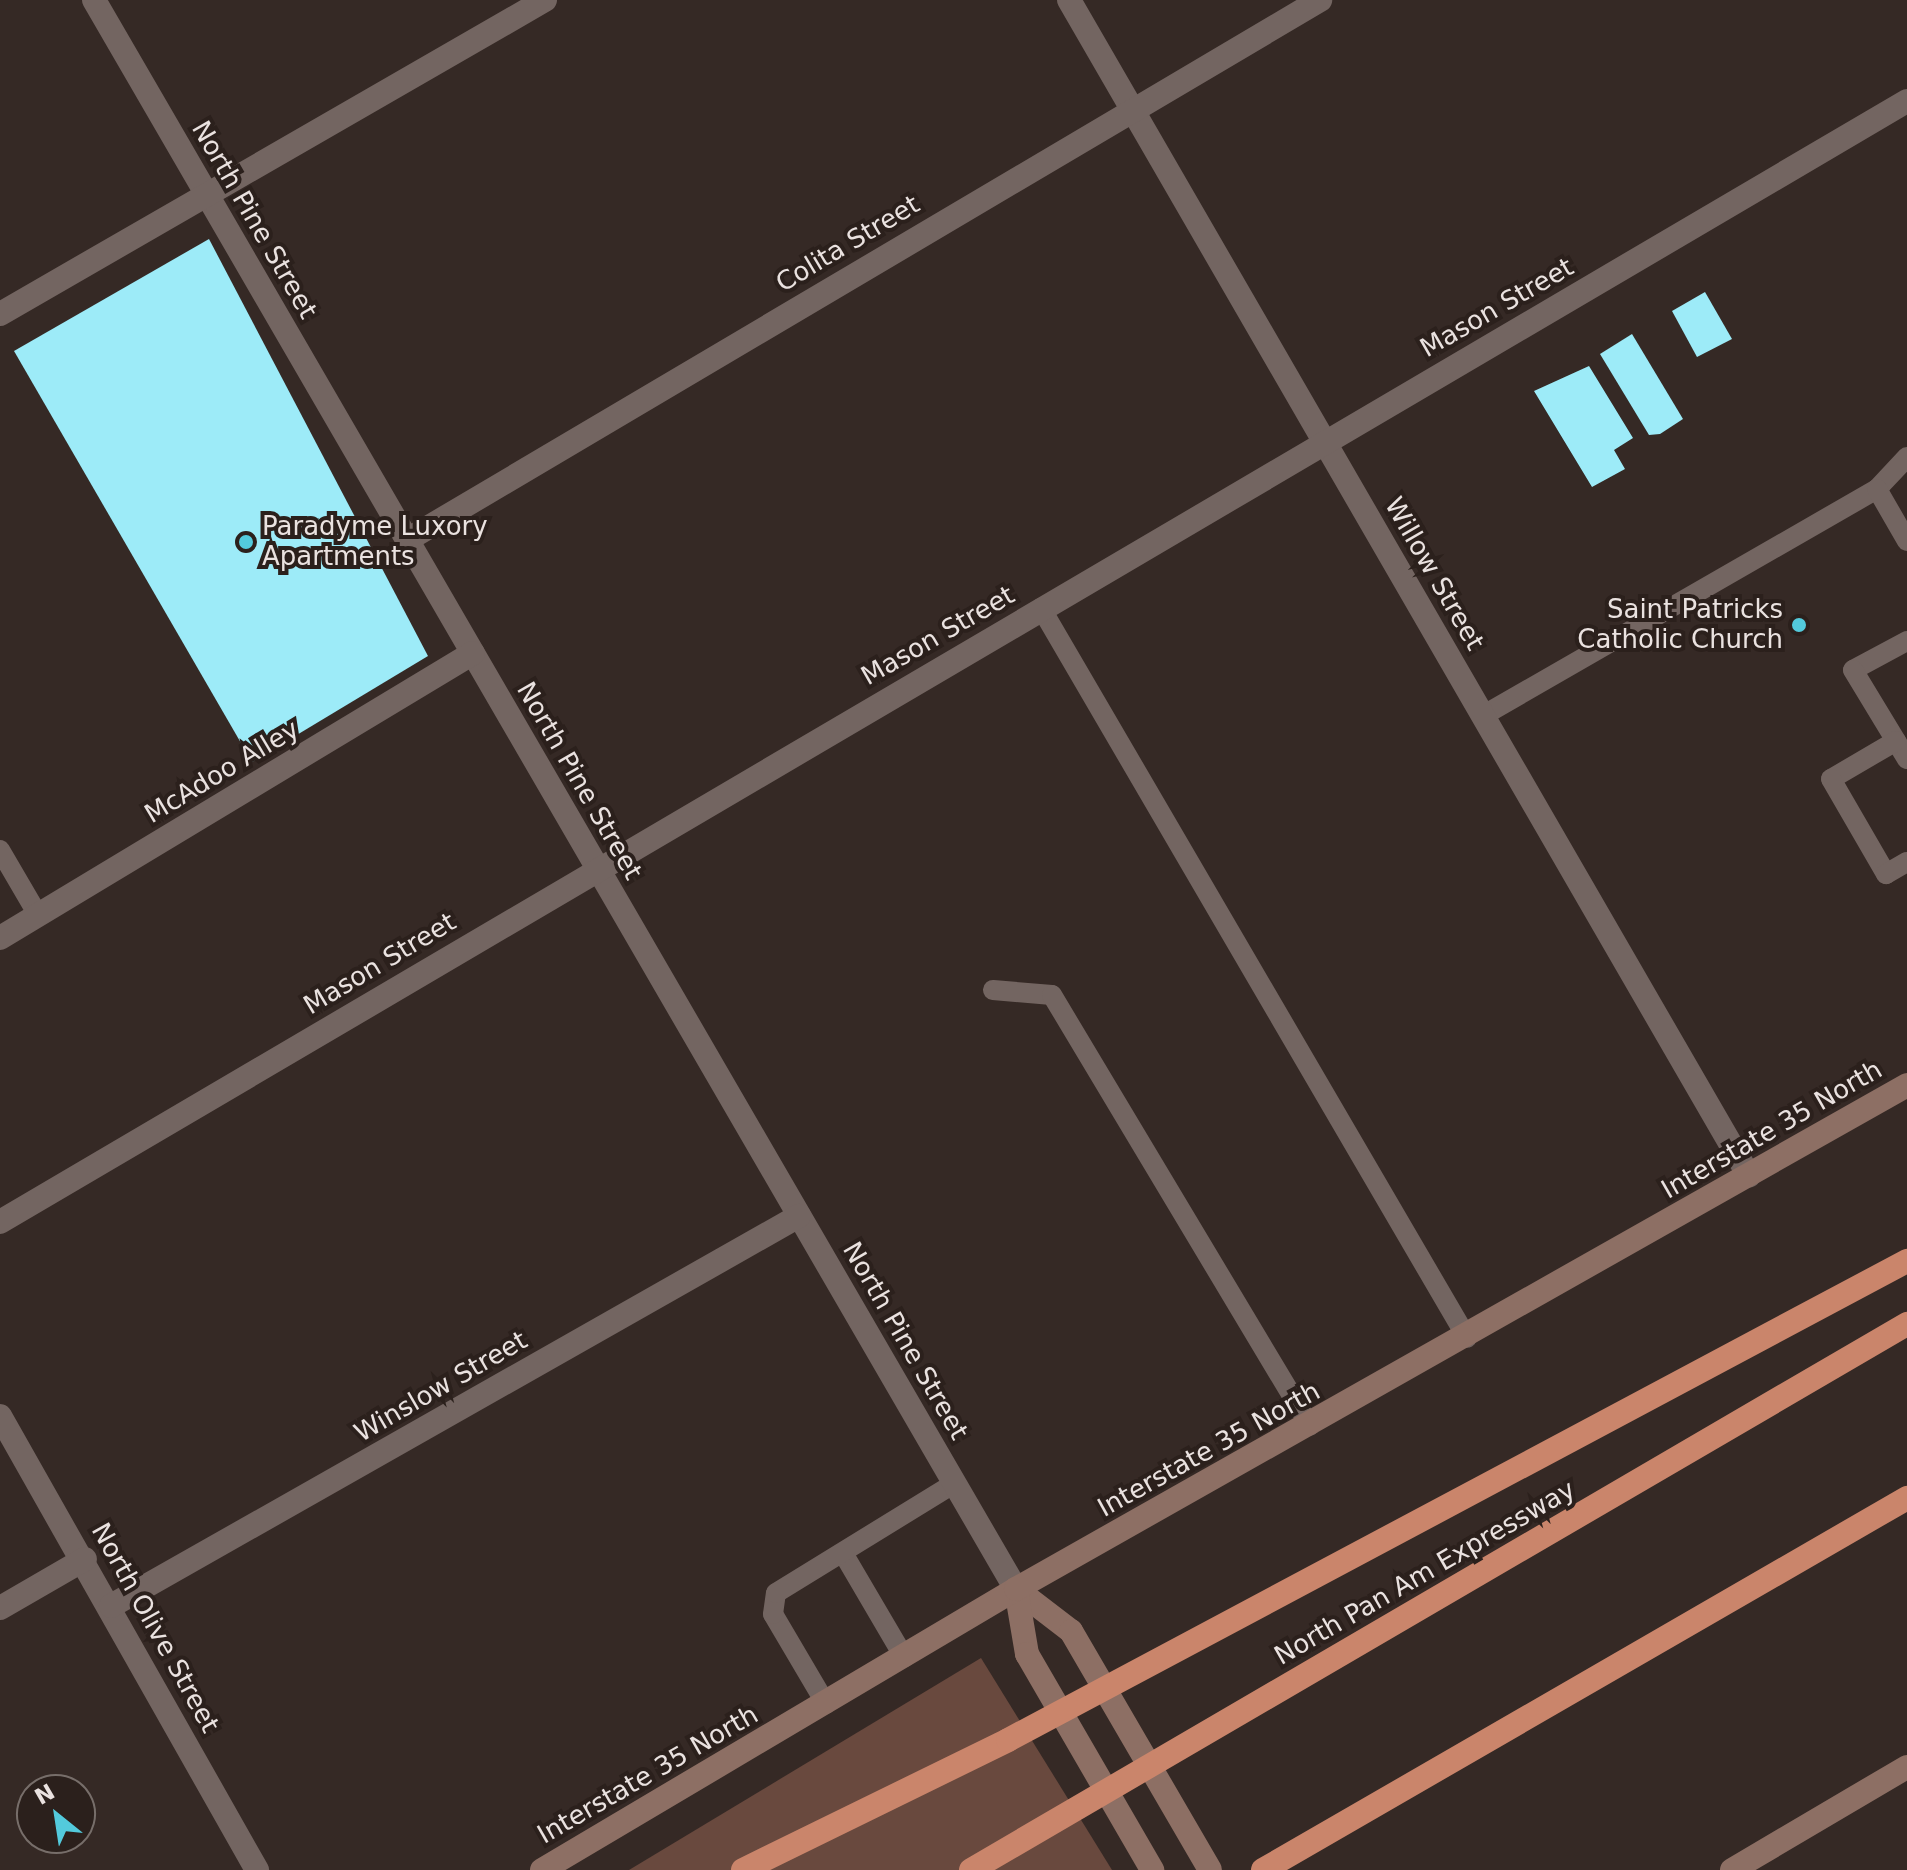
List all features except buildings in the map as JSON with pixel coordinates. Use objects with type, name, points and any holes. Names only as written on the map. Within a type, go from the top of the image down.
[{"type":"highway","points":[[743,1870],[1036,1726],[1907,1261]]},
{"type":"highway","name":"North Pan Am Expressway","points":[[971,1870],[1907,1324]]},
{"type":"highway","points":[[1263,1870],[1364,1815],[1907,1498]]},
{"type":"highway","points":[[1280,1870],[1364,1815]]},
{"type":"main road","name":"Interstate 35 North","points":[[542,1870],[1016,1589],[1467,1338],[1907,1085]]},
{"type":"main road","name":"North Pine Street","points":[[1016,1589],[1071,1631],[1210,1870]]},
{"type":"main road","name":"North Pine Street","points":[[1016,1589],[1027,1654],[1152,1870]]},
{"type":"main road","points":[[1732,1870],[1907,1767]]},
{"type":"street","name":"North Pine Street","points":[[94,0],[1016,1589]]},
{"type":"street","points":[[0,314],[545,0]]},
{"type":"street","name":"Willow Street","points":[[1069,0],[1749,1176]]},
{"type":"street","name":"Colita Street","points":[[407,540],[1130,108],[1320,0]]},
{"type":"street","name":"Mason Street","points":[[0,1222],[597,867],[1907,101]]},
{"type":"street","name":"McAdoo Alley","points":[[0,938],[473,653]]},
{"type":"street","name":"Winslow Street","points":[[111,1606],[799,1216]]},
{"type":"street","name":"North Olive Street","points":[[0,1416],[85,1559],[257,1870]]},
{"type":"street","points":[[0,1608],[85,1559]]},
{"type":"lane","points":[[1484,715],[1877,489],[1907,457]]},
{"type":"lane","points":[[1877,489],[1907,541]]},
{"type":"lane","points":[[1041,608],[1467,1338]]},
{"type":"lane","points":[[1907,641],[1853,670],[1907,759]]},
{"type":"lane","points":[[1896,741],[1831,779],[1886,874],[1907,862]]},
{"type":"lane","points":[[0,850],[38,915]]},
{"type":"lane","points":[[993,990],[1052,995],[1310,1426]]},
{"type":"lane","points":[[826,1704],[772,1601],[955,1483]]},
{"type":"lane","points":[[843,1553],[904,1657]]},
{"type":"shaded area","points":[[981,1658],[1112,1870],[629,1870]]},
{"type":"place","name":"Paradyme Luxory Apartments","points":[[246,542]]},
{"type":"place","name":"Saint Patricks Catholic Church","points":[[1799,625]]}]
